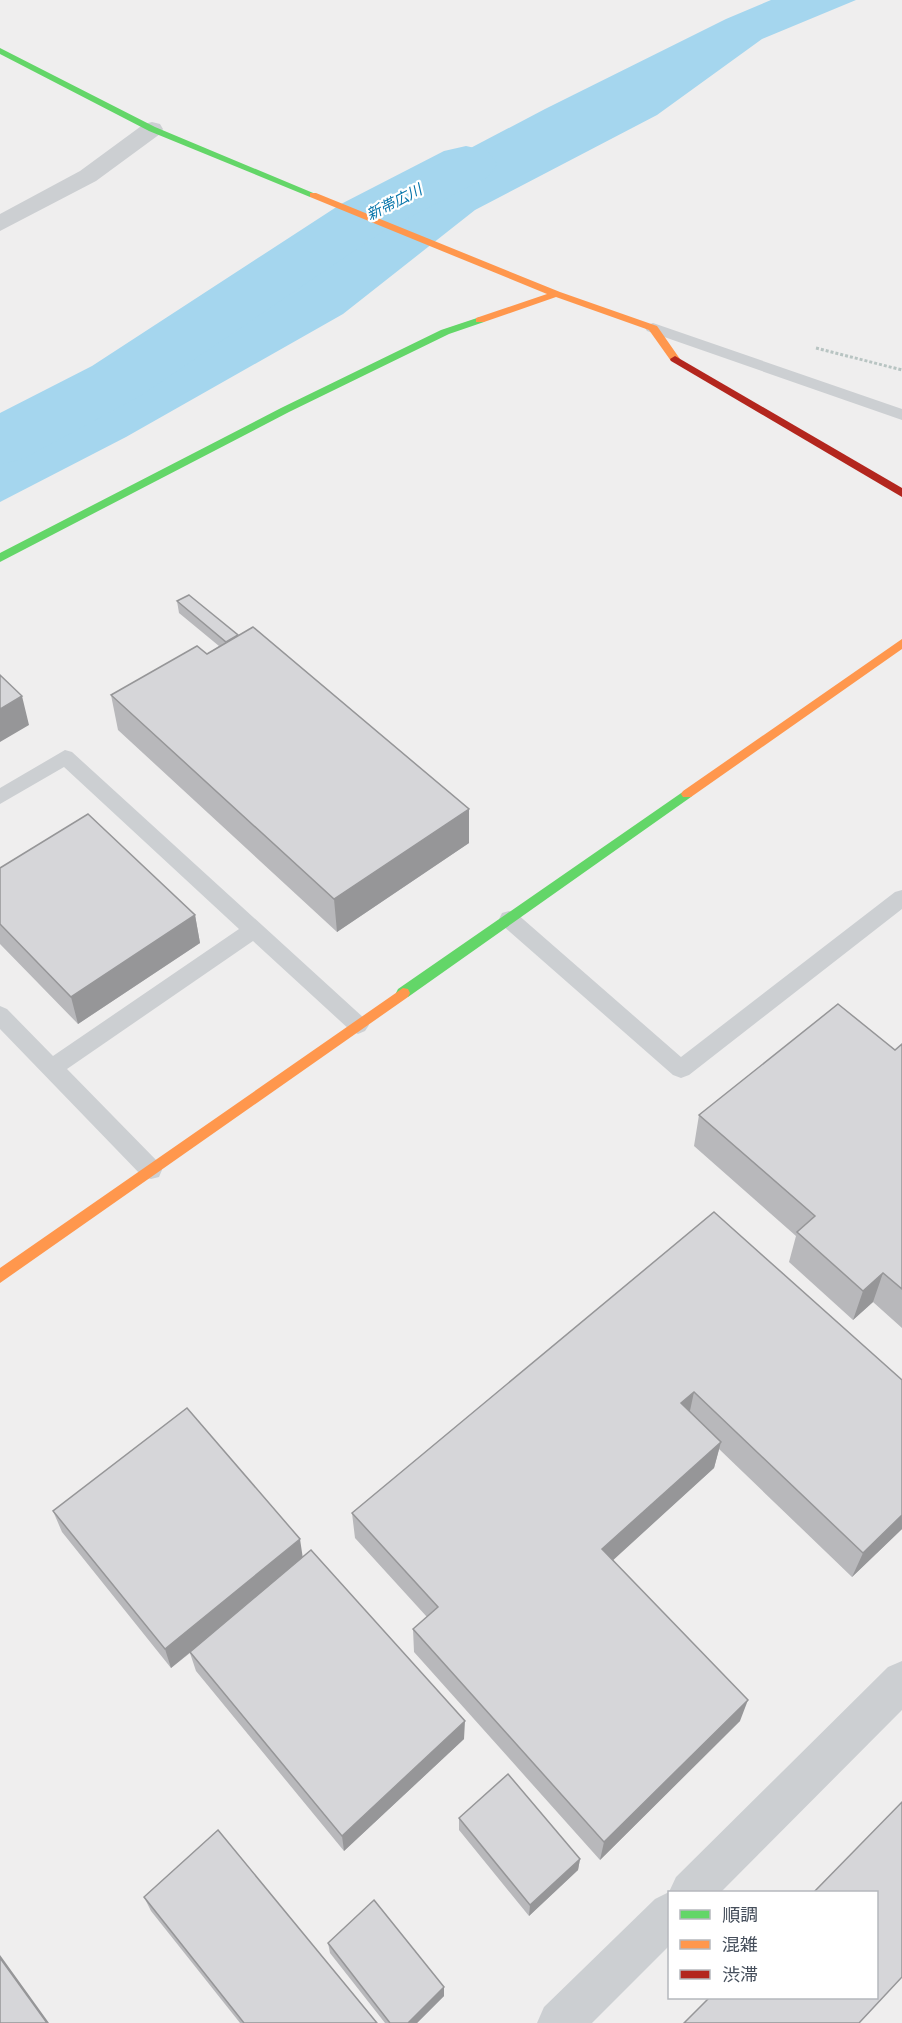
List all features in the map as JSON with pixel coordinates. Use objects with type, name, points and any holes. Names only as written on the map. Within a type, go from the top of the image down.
[{"type":"street","points":[[0,51],[152,129],[556,294],[653,328],[676,360],[902,493]]},
{"type":"street","points":[[0,224],[88,176],[152,129]]},
{"type":"street","points":[[0,558],[285,410],[445,332],[556,294]]},
{"type":"street","points":[[0,1276],[902,643]]},
{"type":"street","points":[[692,1891],[902,1680]]},
{"type":"street","points":[[560,2023],[668,1915]]},
{"type":"lane","points":[[653,328],[902,415]]},
{"type":"lane","points":[[0,797],[65,757],[358,1025]]},
{"type":"lane","points":[[509,919],[681,1069],[902,898]]},
{"type":"lane","points":[[52,1068],[253,930]]},
{"type":"lane","points":[[0,1015],[151,1170]]},
{"type":"water","points":[[771,0],[856,0],[762,39],[657,115],[475,210],[343,314],[126,437],[0,502],[0,428],[77,387],[272,296],[404,183],[545,109],[726,19]]},
{"type":"building","points":[[189,595],[238,635],[226,642],[177,601]]},
{"type":"building","points":[[253,627],[469,809],[334,899],[111,695],[197,646],[207,654]]},
{"type":"building","points":[[0,675],[22,696],[0,709]]},
{"type":"building","points":[[88,814],[195,915],[71,997],[0,924],[0,868]]},
{"type":"building","points":[[838,1004],[895,1050],[902,1044],[902,1289],[883,1273],[863,1291],[797,1232],[815,1216],[699,1115]]},
{"type":"building","points":[[714,1212],[902,1380],[902,1515],[863,1553],[694,1392],[681,1403],[721,1442],[602,1549],[748,1700],[604,1842],[413,1629],[438,1607],[352,1513]]},
{"type":"building","points":[[187,1408],[300,1539],[165,1649],[53,1511]]},
{"type":"building","points":[[311,1550],[465,1721],[342,1836],[190,1652]]},
{"type":"building","points":[[508,1774],[580,1859],[530,1905],[459,1818]]},
{"type":"building","points":[[902,1802],[902,1977],[859,2023],[684,2023],[708,1999],[878,1999],[878,1891],[815,1891]]},
{"type":"building","points":[[218,1830],[377,2023],[244,2023],[144,1897]]},
{"type":"building","points":[[374,1900],[444,1987],[408,2023],[390,2023],[328,1943]]},
{"type":"building","points":[[0,1958],[47,2023],[0,2023]]},
{"type":"waterway","name":"新帯広川","points":[[0,442],[116,381],[363,217],[466,164]]},
{"type":"traffic: fast","points":[[0,51],[152,129],[313,195]]},
{"type":"traffic: fast","points":[[0,558],[285,410],[445,332],[480,320]]},
{"type":"traffic: fast","points":[[403,993],[687,794]]},
{"type":"traffic: slow","points":[[313,195],[556,294],[653,328],[675,359]]},
{"type":"traffic: slow","points":[[480,320],[556,294]]},
{"type":"traffic: slow","points":[[687,794],[902,643]]},
{"type":"traffic: slow","points":[[0,1276],[403,993]]},
{"type":"traffic: jam","points":[[675,359],[902,493]]}]
